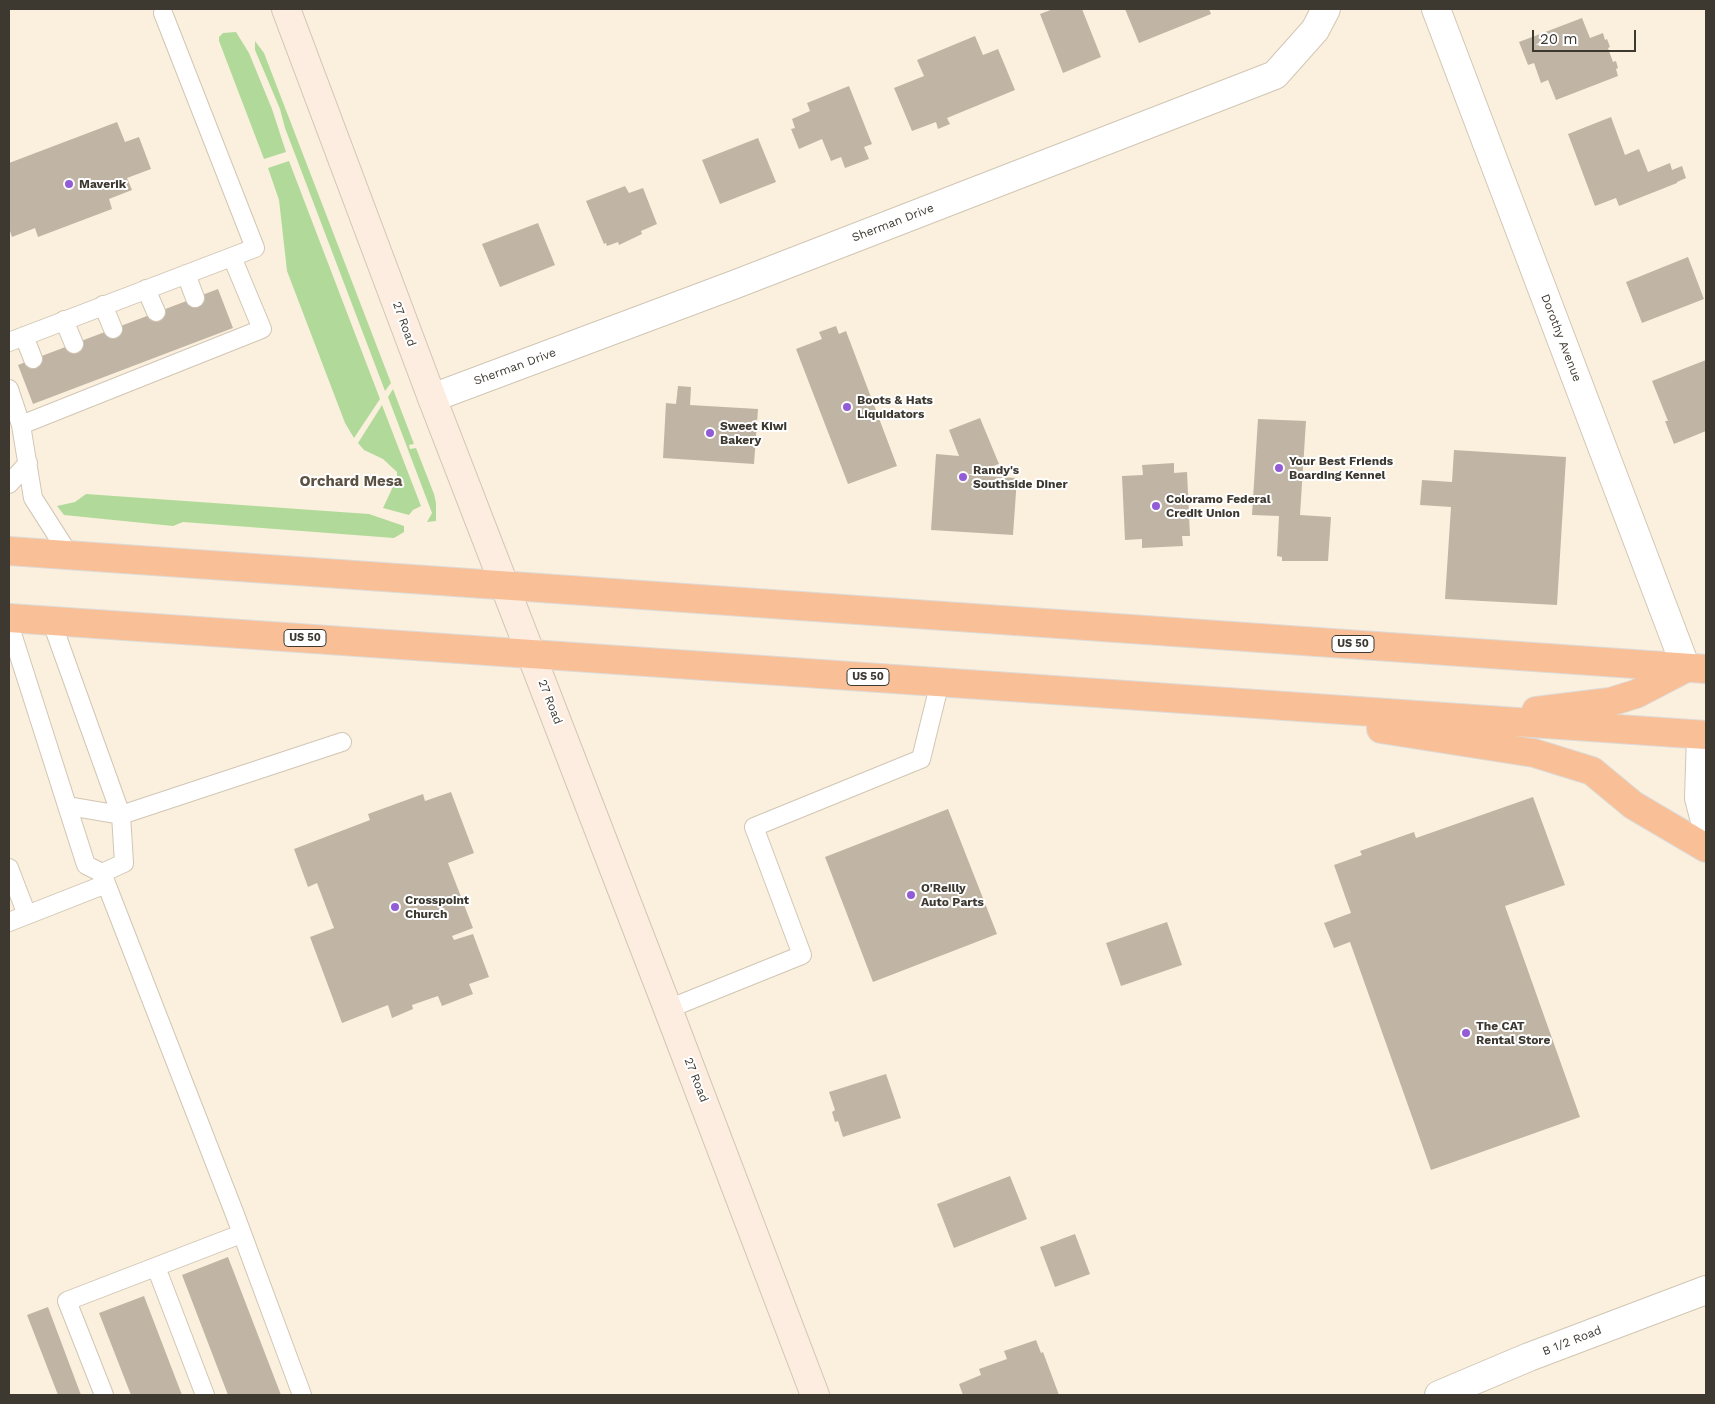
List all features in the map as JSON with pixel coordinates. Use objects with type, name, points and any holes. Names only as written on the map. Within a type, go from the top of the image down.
[{"type":"highway","name":"US 50","points":[[9,551],[1696,668]]},
{"type":"highway","name":"US 50","points":[[9,618],[1705,734]]},
{"type":"highway","points":[[1465,718],[1610,702],[1636,694],[1696,668]]},
{"type":"highway","points":[[1204,700],[1534,753],[1592,771],[1633,805],[1706,848]]},
{"type":"street","name":"27 Road","points":[[286,9],[432,398],[668,1008],[815,1395]]},
{"type":"street","name":"Sherman Drive","points":[[432,398],[736,284],[1275,75],[1315,30],[1326,9]]},
{"type":"street","name":"Dorothy Avenue","points":[[1436,9],[1696,668]]},
{"type":"street","points":[[1705,734],[1700,798],[1706,825]]},
{"type":"street","name":"B 1/2 Road","points":[[1439,1395],[1706,1290]]},
{"type":"lane","points":[[33,359],[16,339],[255,248],[163,13]]},
{"type":"lane","points":[[21,425],[50,405],[213,343],[262,329],[232,257]]},
{"type":"lane","points":[[186,274],[195,298]]},
{"type":"lane","points":[[146,289],[156,312]]},
{"type":"lane","points":[[104,305],[113,329]]},
{"type":"lane","points":[[64,320],[74,344]]},
{"type":"lane","points":[[9,389],[21,425],[33,498],[70,556]]},
{"type":"lane","points":[[9,484],[28,463]]},
{"type":"lane","points":[[9,922],[104,878],[124,863],[121,815],[51,620]]},
{"type":"lane","points":[[9,624],[86,865],[104,878],[242,1234],[302,1395]]},
{"type":"lane","points":[[668,1008],[802,955],[754,826],[921,759],[940,682]]},
{"type":"lane","points":[[68,806],[121,815],[342,742]]},
{"type":"lane","points":[[9,868],[27,914]]},
{"type":"lane","points":[[104,1395],[67,1301],[242,1234]]},
{"type":"lane","points":[[156,1267],[205,1395]]},
{"type":"green space","points":[[236,32],[249,53],[272,109],[286,152],[264,159],[219,41],[219,37],[223,33]]},
{"type":"green space","points":[[255,41],[264,53],[391,383],[385,391],[285,128],[280,109],[255,50]]},
{"type":"green space","points":[[289,161],[380,399],[354,438],[345,423],[287,271],[279,200],[268,168]]},
{"type":"green space","points":[[393,389],[414,444],[409,445],[410,449],[416,448],[434,494],[436,521],[427,522],[432,513],[388,397]]},
{"type":"green space","points":[[382,405],[421,506],[413,510],[409,515],[383,508],[397,478],[397,472],[383,459],[364,450],[358,443]]},
{"type":"green space","points":[[86,494],[369,514],[404,526],[404,532],[394,538],[183,522],[173,526],[64,515],[57,506],[75,502]]},
{"type":"building","points":[[1053,9],[1082,9],[1101,57],[1063,73],[1040,14]]},
{"type":"building","points":[[1125,9],[1209,9],[1211,14],[1139,43]]},
{"type":"building","points":[[1582,18],[1590,38],[1603,33],[1605,40],[1607,39],[1613,62],[1616,61],[1618,76],[1556,100],[1548,80],[1541,83],[1534,63],[1528,65],[1519,42]]},
{"type":"building","points":[[975,36],[983,55],[998,49],[1015,90],[947,118],[950,124],[938,129],[936,122],[912,131],[894,88],[924,76],[917,60]]},
{"type":"building","points":[[849,86],[872,144],[864,147],[869,159],[845,168],[841,157],[831,161],[822,139],[799,149],[791,129],[795,128],[792,119],[810,111],[807,103]]},
{"type":"building","points":[[1611,117],[1625,155],[1639,149],[1648,172],[1670,163],[1672,170],[1682,166],[1686,178],[1619,206],[1616,198],[1595,206],[1568,134]]},
{"type":"building","name":"Maverik","points":[[117,122],[125,142],[139,137],[151,169],[127,178],[132,190],[109,199],[112,209],[38,237],[35,228],[12,237],[9,228],[9,163]]},
{"type":"building","points":[[758,138],[776,182],[720,204],[702,160]]},
{"type":"building","points":[[625,186],[629,193],[643,188],[657,224],[641,231],[642,234],[619,245],[618,242],[607,246],[606,243],[604,244],[586,201]]},
{"type":"building","points":[[538,223],[555,265],[500,287],[482,244]]},
{"type":"building","points":[[1688,257],[1704,299],[1642,323],[1626,282]]},
{"type":"building","points":[[218,289],[233,328],[33,404],[18,365]]},
{"type":"building","name":"Boots & Hats Liquidators","points":[[836,326],[839,334],[846,331],[897,466],[848,484],[796,349],[822,339],[819,332]]},
{"type":"building","points":[[1706,360],[1706,431],[1674,444],[1665,421],[1668,421],[1652,381]]},
{"type":"building","name":"Sweet Kiwi Bakery","points":[[678,386],[691,387],[690,405],[758,409],[754,464],[663,458],[666,403],[676,404]]},
{"type":"building","name":"Randy's Southside Diner","points":[[980,418],[999,464],[968,475],[1017,478],[1013,535],[931,530],[936,454],[959,456],[949,430]]},
{"type":"building","name":"Your Best Friends Boarding Kennel","points":[[1258,419],[1306,421],[1300,515],[1331,517],[1328,561],[1282,561],[1282,557],[1277,556],[1279,516],[1252,515]]},
{"type":"building","points":[[1454,450],[1566,457],[1557,605],[1445,599],[1451,507],[1420,505],[1422,480],[1452,482]]},
{"type":"building","name":"Coloramo Federal Credit Union","points":[[1174,463],[1174,473],[1187,472],[1190,536],[1182,536],[1183,546],[1142,548],[1142,539],[1125,540],[1122,476],[1143,475],[1142,465]]},
{"type":"building","name":"Crosspoint Church","points":[[451,792],[474,853],[448,863],[473,928],[452,936],[454,940],[473,934],[489,977],[469,984],[473,994],[442,1006],[438,996],[412,1005],[413,1009],[392,1018],[388,1005],[342,1023],[310,937],[334,928],[317,883],[308,887],[294,849],[370,820],[368,814],[423,794],[425,801]]},
{"type":"building","name":"The CAT Rental Store","points":[[1533,797],[1565,885],[1505,906],[1580,1117],[1431,1170],[1350,942],[1334,948],[1324,923],[1351,913],[1334,865],[1362,855],[1360,851],[1414,832],[1416,838]]},
{"type":"building","name":"O'Reilly Auto Parts","points":[[948,809],[997,934],[873,982],[825,857]]},
{"type":"building","points":[[1167,922],[1182,965],[1121,986],[1106,943]]},
{"type":"building","points":[[886,1074],[901,1118],[843,1137],[838,1121],[835,1122],[832,1112],[835,1110],[829,1092]]},
{"type":"building","points":[[1010,1176],[1027,1219],[954,1248],[937,1204]]},
{"type":"building","points":[[1075,1234],[1090,1274],[1055,1287],[1040,1247]]},
{"type":"building","points":[[228,1257],[281,1395],[228,1395],[182,1275]]},
{"type":"building","points":[[144,1296],[182,1395],[131,1395],[99,1313]]},
{"type":"building","points":[[48,1307],[81,1395],[58,1395],[27,1315]]},
{"type":"building","points":[[1036,1340],[1041,1353],[1043,1352],[1059,1395],[963,1395],[959,1384],[981,1375],[979,1369],[1007,1359],[1004,1351]]},
{"type":"place","name":"Maverik","points":[[69,184]]},
{"type":"place","name":"Boots & Hats Liquidators","points":[[847,407]]},
{"type":"place","name":"Sweet Kiwi Bakery","points":[[710,433]]},
{"type":"place","name":"Your Best Friends Boarding Kennel","points":[[1279,468]]},
{"type":"place","name":"Randy's Southside Diner","points":[[963,477]]},
{"type":"place","name":"Coloramo Federal Credit Union","points":[[1156,506]]},
{"type":"place","name":"O'Reilly Auto Parts","points":[[911,895]]},
{"type":"place","name":"Crosspoint Church","points":[[395,907]]},
{"type":"place","name":"The CAT Rental Store","points":[[1466,1033]]},
{"type":"district","name":"Orchard Mesa","points":[[351,482]]}]
